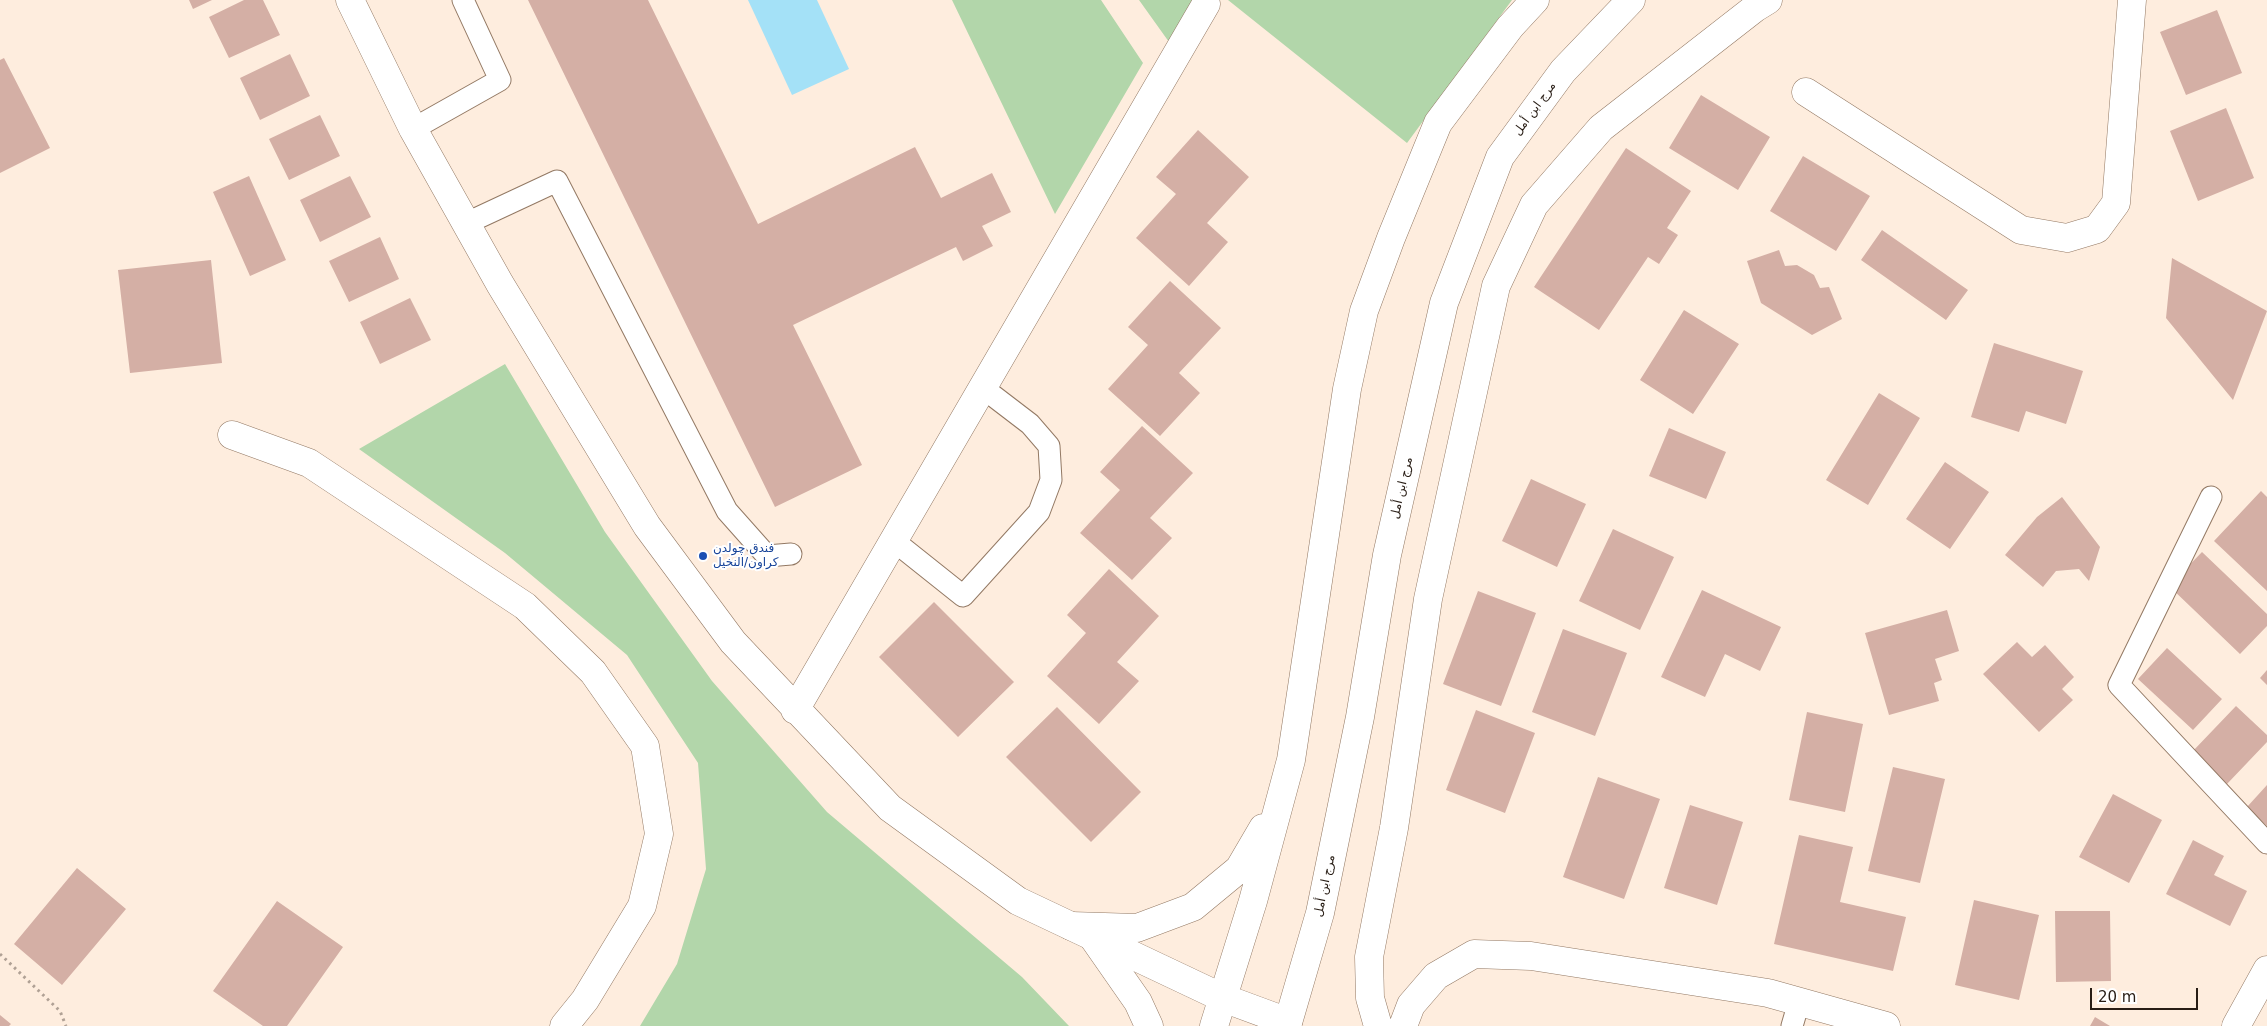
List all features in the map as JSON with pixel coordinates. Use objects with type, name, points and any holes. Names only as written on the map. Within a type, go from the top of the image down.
[{"type":"street","points":[[350,0],[413,129],[500,284],[647,526],[733,642],[795,710],[890,808],[1018,901],[1223,998],[1287,1024]]},
{"type":"street","points":[[1214,1026],[1253,901],[1291,760],[1347,390],[1364,311],[1391,238],[1438,123],[1510,27],[1535,0]]},
{"type":"street","name":"مرج ابن أمل","points":[[1287,1024],[1320,913],[1360,717],[1387,555],[1444,303],[1500,157],[1563,71],[1630,0]]},
{"type":"street","points":[[1378,1026],[1370,998],[1369,957],[1394,828],[1428,599],[1496,286],[1534,205],[1601,128],[1755,8],[1768,0]]},
{"type":"street","points":[[1806,92],[2021,230],[2067,238],[2097,229],[2116,203],[2132,0]]},
{"type":"street","points":[[795,710],[1206,4]]},
{"type":"street","points":[[232,435],[309,463],[526,606],[593,672],[645,746],[659,834],[642,906],[585,1000],[564,1026]]},
{"type":"street","points":[[1082,931],[1137,928],[1193,907],[1239,869],[1281,798]]},
{"type":"street","points":[[1082,931],[1138,1002],[1148,1026]]},
{"type":"street","points":[[1403,1026],[1411,1006],[1436,976],[1474,954],[1531,956],[1768,993],[1795,1014],[1886,1026]]},
{"type":"street","points":[[2236,1026],[2267,970]]},
{"type":"lane","points":[[413,129],[500,80],[463,0]]},
{"type":"lane","points":[[467,223],[557,181],[727,511],[767,556],[791,554]]},
{"type":"lane","points":[[894,541],[963,596],[1040,512],[1051,480],[1049,446],[1030,424],[982,388]]},
{"type":"lane","points":[[2211,497],[2119,685],[2267,843]]},
{"type":"path","points":[[0,954],[60,1011],[66,1026]]},
{"type":"green space","points":[[952,0],[1101,0],[1143,63],[1055,214]]},
{"type":"green space","points":[[1139,0],[1211,0],[1174,49]]},
{"type":"green space","points":[[1228,0],[1512,0],[1407,143]]},
{"type":"green space","points":[[505,364],[605,532],[712,681],[827,812],[1022,977],[1069,1026],[640,1026],[677,964],[706,869],[698,763],[627,655],[505,553],[359,449]]},
{"type":"water","points":[[748,0],[817,0],[849,69],[792,95]]},
{"type":"building","points":[[189,0],[212,0],[193,9]]},
{"type":"building","points":[[244,0],[263,0],[280,35],[229,58],[209,17]]},
{"type":"building","points":[[528,0],[648,0],[758,224],[915,147],[941,198],[992,173],[1011,212],[982,226],[993,246],[963,261],[956,247],[793,325],[862,465],[775,507]]},
{"type":"building","points":[[2217,10],[2242,73],[2186,95],[2160,32]]},
{"type":"building","points":[[290,54],[310,96],[260,120],[240,78]]},
{"type":"building","points":[[4,58],[50,148],[0,173],[0,60]]},
{"type":"building","points":[[1701,95],[1770,137],[1738,190],[1669,148]]},
{"type":"building","points":[[2226,108],[2254,178],[2198,201],[2170,131]]},
{"type":"building","points":[[320,115],[340,156],[289,180],[269,139]]},
{"type":"building","points":[[1198,130],[1249,177],[1207,223],[1228,242],[1189,286],[1136,238],[1176,194],[1156,177]]},
{"type":"building","points":[[1626,148],[1691,191],[1667,228],[1678,235],[1659,264],[1648,257],[1599,330],[1534,287]]},
{"type":"building","points":[[1803,156],[1870,196],[1836,251],[1770,211]]},
{"type":"building","points":[[249,176],[286,260],[250,276],[213,192]]},
{"type":"building","points":[[350,176],[371,217],[320,242],[300,200]]},
{"type":"building","points":[[1882,230],[1968,290],[1946,320],[1861,260]]},
{"type":"building","points":[[380,237],[399,279],[349,302],[329,261]]},
{"type":"building","points":[[1779,250],[1785,266],[1797,265],[1814,275],[1820,288],[1829,287],[1842,319],[1812,335],[1761,303],[1747,261]]},
{"type":"building","points":[[2172,258],[2267,311],[2233,400],[2166,318]]},
{"type":"building","points":[[211,260],[222,363],[130,373],[118,270]]},
{"type":"building","points":[[1170,281],[1221,328],[1179,373],[1200,393],[1160,436],[1108,389],[1148,345],[1128,327]]},
{"type":"building","points":[[410,298],[431,340],[380,364],[360,322]]},
{"type":"building","points":[[1684,310],[1739,344],[1693,414],[1640,380]]},
{"type":"building","points":[[1994,343],[2083,371],[2066,424],[2026,411],[2019,432],[1971,417]]},
{"type":"building","points":[[1879,393],[1920,418],[1868,505],[1826,480]]},
{"type":"building","points":[[1142,426],[1193,473],[1150,518],[1172,538],[1132,580],[1080,533],[1120,490],[1100,472]]},
{"type":"building","points":[[1669,428],[1726,452],[1706,499],[1649,476]]},
{"type":"building","points":[[1945,462],[1989,492],[1950,549],[1906,519]]},
{"type":"building","points":[[1531,479],[1586,504],[1557,567],[1502,541]]},
{"type":"building","points":[[2261,491],[2267,497],[2267,591],[2214,541]]},
{"type":"building","points":[[2062,497],[2100,547],[2089,581],[2079,569],[2056,571],[2043,587],[2005,555],[2037,517]]},
{"type":"building","points":[[1613,529],[1674,557],[1640,630],[1579,601]]},
{"type":"building","points":[[2202,552],[2267,614],[2267,626],[2240,654],[2169,586]]},
{"type":"building","points":[[1109,569],[1159,616],[1117,662],[1139,681],[1099,724],[1047,676],[1086,633],[1067,615]]},
{"type":"building","points":[[1702,590],[1781,627],[1760,671],[1725,654],[1705,697],[1661,677]]},
{"type":"building","points":[[1478,591],[1536,613],[1501,706],[1443,684]]},
{"type":"building","points":[[934,602],[1014,682],[958,737],[879,657]]},
{"type":"building","points":[[1947,610],[1959,651],[1935,659],[1942,680],[1934,683],[1939,701],[1889,715],[1865,633]]},
{"type":"building","points":[[1563,629],[1627,653],[1595,736],[1532,712]]},
{"type":"building","points":[[2017,642],[2032,657],[2045,645],[2074,677],[2062,689],[2073,700],[2039,732],[1983,674]]},
{"type":"building","points":[[2167,648],[2222,699],[2193,730],[2138,679]]},
{"type":"building","points":[[2267,670],[2267,685],[2260,678]]},
{"type":"building","points":[[2236,706],[2267,735],[2267,742],[2227,784],[2192,752]]},
{"type":"building","points":[[1057,707],[1141,792],[1091,842],[1006,757]]},
{"type":"building","points":[[1476,710],[1535,733],[1505,813],[1446,790]]},
{"type":"building","points":[[1807,712],[1863,724],[1845,812],[1789,800]]},
{"type":"building","points":[[1893,767],[1945,779],[1920,883],[1868,871]]},
{"type":"building","points":[[1598,777],[1660,799],[1624,899],[1563,877]]},
{"type":"building","points":[[2267,785],[2267,826],[2247,807]]},
{"type":"building","points":[[2113,794],[2162,820],[2129,883],[2079,857]]},
{"type":"building","points":[[1690,805],[1743,822],[1717,905],[1664,888]]},
{"type":"building","points":[[1799,835],[1853,847],[1840,902],[1906,917],[1893,971],[1774,944]]},
{"type":"building","points":[[2193,840],[2224,856],[2214,875],[2247,891],[2230,926],[2166,894]]},
{"type":"building","points":[[77,868],[126,909],[62,985],[14,944]]},
{"type":"building","points":[[1974,900],[2039,915],[2019,1000],[1955,985]]},
{"type":"building","points":[[277,901],[343,947],[287,1026],[263,1026],[213,991]]},
{"type":"building","points":[[2055,911],[2110,911],[2111,981],[2056,982]]},
{"type":"building","points":[[0,1015],[11,1024],[9,1026],[0,1026]]},
{"type":"building","points":[[2095,1017],[2110,1026],[2090,1026]]},
{"type":"place","name":"فندق چولدن كراون/النخيل","points":[[703,556]]}]
